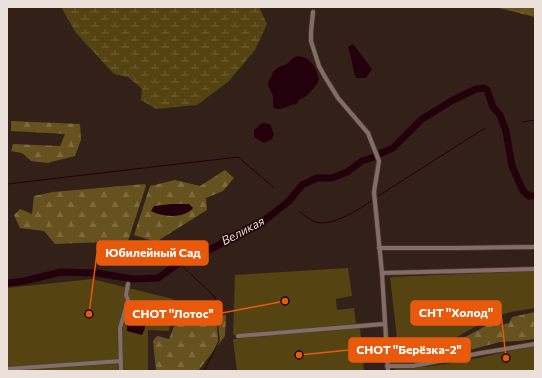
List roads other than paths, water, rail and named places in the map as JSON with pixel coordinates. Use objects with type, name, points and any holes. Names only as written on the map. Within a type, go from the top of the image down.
[{"type":"street","points":[[313,12],[310,32],[311,41],[319,66],[324,77],[338,98],[368,133],[378,158],[379,163],[374,192],[375,214],[380,248],[388,371]]},
{"type":"street","points":[[380,248],[535,247]]},
{"type":"street","points":[[382,273],[535,269]]},
{"type":"street","points":[[121,371],[120,328],[128,300],[126,295],[128,284]]},
{"type":"street","points":[[238,336],[384,324]]},
{"type":"street","points":[[387,366],[413,366],[535,344]]},
{"type":"street","points":[[7,369],[121,361]]},
{"type":"waterway","name":"Великая","points":[[379,154],[393,148],[422,119],[453,100],[476,89],[484,88],[487,90],[493,107],[500,115],[506,131],[512,166],[523,191],[529,196],[535,196]]},
{"type":"waterway","points":[[523,122],[535,120]]},
{"type":"waterway","points":[[375,198],[485,128]]},
{"type":"waterway","points":[[7,184],[238,157],[273,187]]},
{"type":"waterway","name":"Великая","points":[[7,283],[24,281],[61,272],[97,273],[133,279],[158,278],[179,263],[215,247],[261,223],[289,201],[302,185],[317,178],[332,178],[347,172],[362,161],[374,157]]},
{"type":"waterway","points":[[300,212],[313,221],[320,223],[328,222],[344,217],[373,200]]},
{"type":"waterway","points":[[179,263],[215,297],[219,341],[204,371]]},
{"type":"place","name":"СНОТ \"Лотос\"","points":[[285,301]]},
{"type":"place","name":"Юбилейный Сад","points":[[89,314]]},
{"type":"place","name":"СНОТ \"Берёзка-2\"","points":[[299,355]]},
{"type":"place","name":"СНТ \"Холод\"","points":[[506,358]]}]
